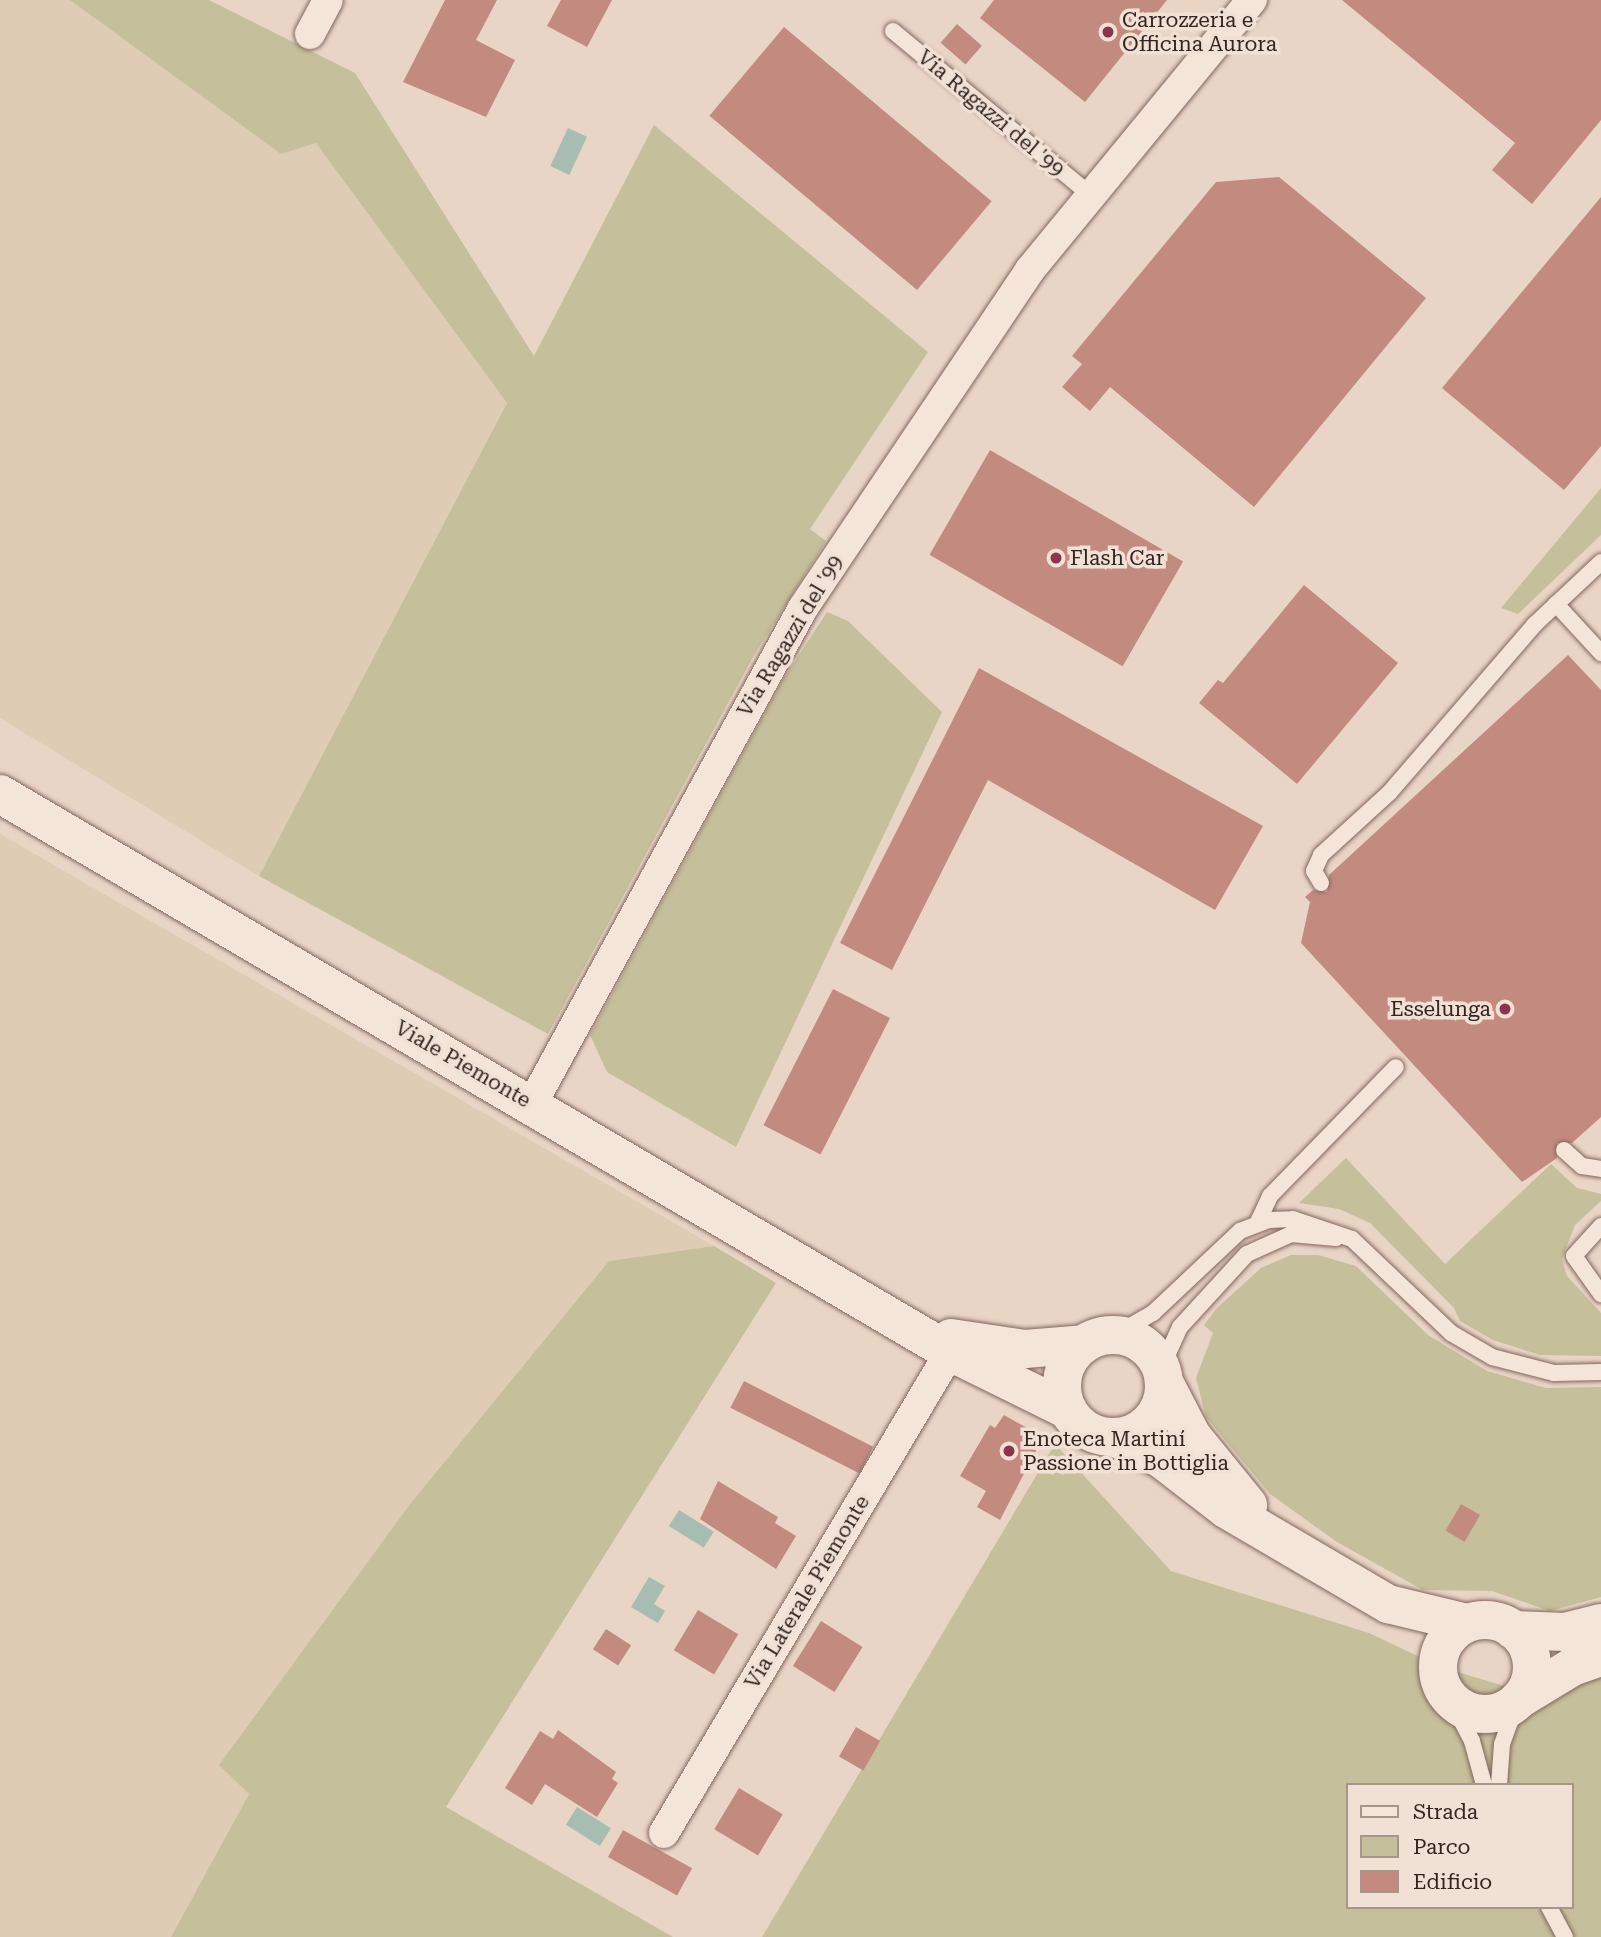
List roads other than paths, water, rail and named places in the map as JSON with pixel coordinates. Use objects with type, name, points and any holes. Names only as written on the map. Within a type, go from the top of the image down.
[{"type":"street","points":[[310,34],[328,0]]},
{"type":"street","name":"Via Ragazzi del '99","points":[[532,1104],[803,608],[992,323],[1089,194],[1252,0]]},
{"type":"street","name":"Viale Piemonte","points":[[0,794],[938,1343],[1068,1410]]},
{"type":"street","points":[[1274,1536],[1192,1436],[1163,1376],[1143,1345],[1100,1340],[1066,1367],[1068,1410],[1087,1430],[1113,1437],[1160,1458],[1220,1505],[1388,1604],[1467,1623],[1494,1621],[1513,1630],[1565,1632],[1601,1623]]},
{"type":"street","name":"Viale Piemonte","points":[[938,1343],[1025,1349],[1100,1340]]},
{"type":"street","name":"Via Laterale Piemonte","points":[[664,1833],[938,1343]]},
{"type":"street","points":[[1113,1437],[1149,1423],[1163,1376]]},
{"type":"street","points":[[1388,1604],[1444,1685],[1485,1713],[1518,1700],[1563,1671],[1601,1657]]},
{"type":"street","points":[[1444,1685],[1442,1647],[1467,1623]]},
{"type":"street","points":[[1513,1630],[1531,1664],[1518,1700]]},
{"type":"lane","name":"Via Ragazzi del '99","points":[[893,31],[1089,194]]},
{"type":"lane","points":[[1321,883],[1314,871],[1316,860],[1411,770],[1556,604],[1601,562]]},
{"type":"lane","points":[[1556,604],[1601,653]]},
{"type":"lane","points":[[1258,1222],[1270,1196],[1396,1067]]},
{"type":"lane","points":[[1564,1150],[1581,1166],[1601,1169]]},
{"type":"lane","points":[[1100,1340],[1153,1313],[1217,1248],[1258,1222],[1279,1218],[1318,1223],[1366,1251],[1442,1325],[1481,1352],[1541,1371],[1601,1371]]},
{"type":"lane","points":[[1601,1226],[1574,1253],[1578,1269],[1601,1294]]},
{"type":"lane","points":[[1163,1376],[1180,1327],[1227,1273],[1260,1245],[1302,1233],[1335,1238],[1366,1251]]},
{"type":"lane","points":[[1444,1685],[1472,1741],[1483,1783]]},
{"type":"lane","points":[[1499,1783],[1502,1744],[1518,1700]]},
{"type":"lane","points":[[1550,1909],[1565,1937]]},
{"type":"place","name":"Carrozzeria e Officina Aurora","points":[[1108,32]]},
{"type":"place","name":"Flash Car","points":[[1056,558]]},
{"type":"place","name":"Esselunga","points":[[1505,1009]]},
{"type":"place","name":"Enoteca Martiní Passione in Bottiglia","points":[[1009,1451]]}]
